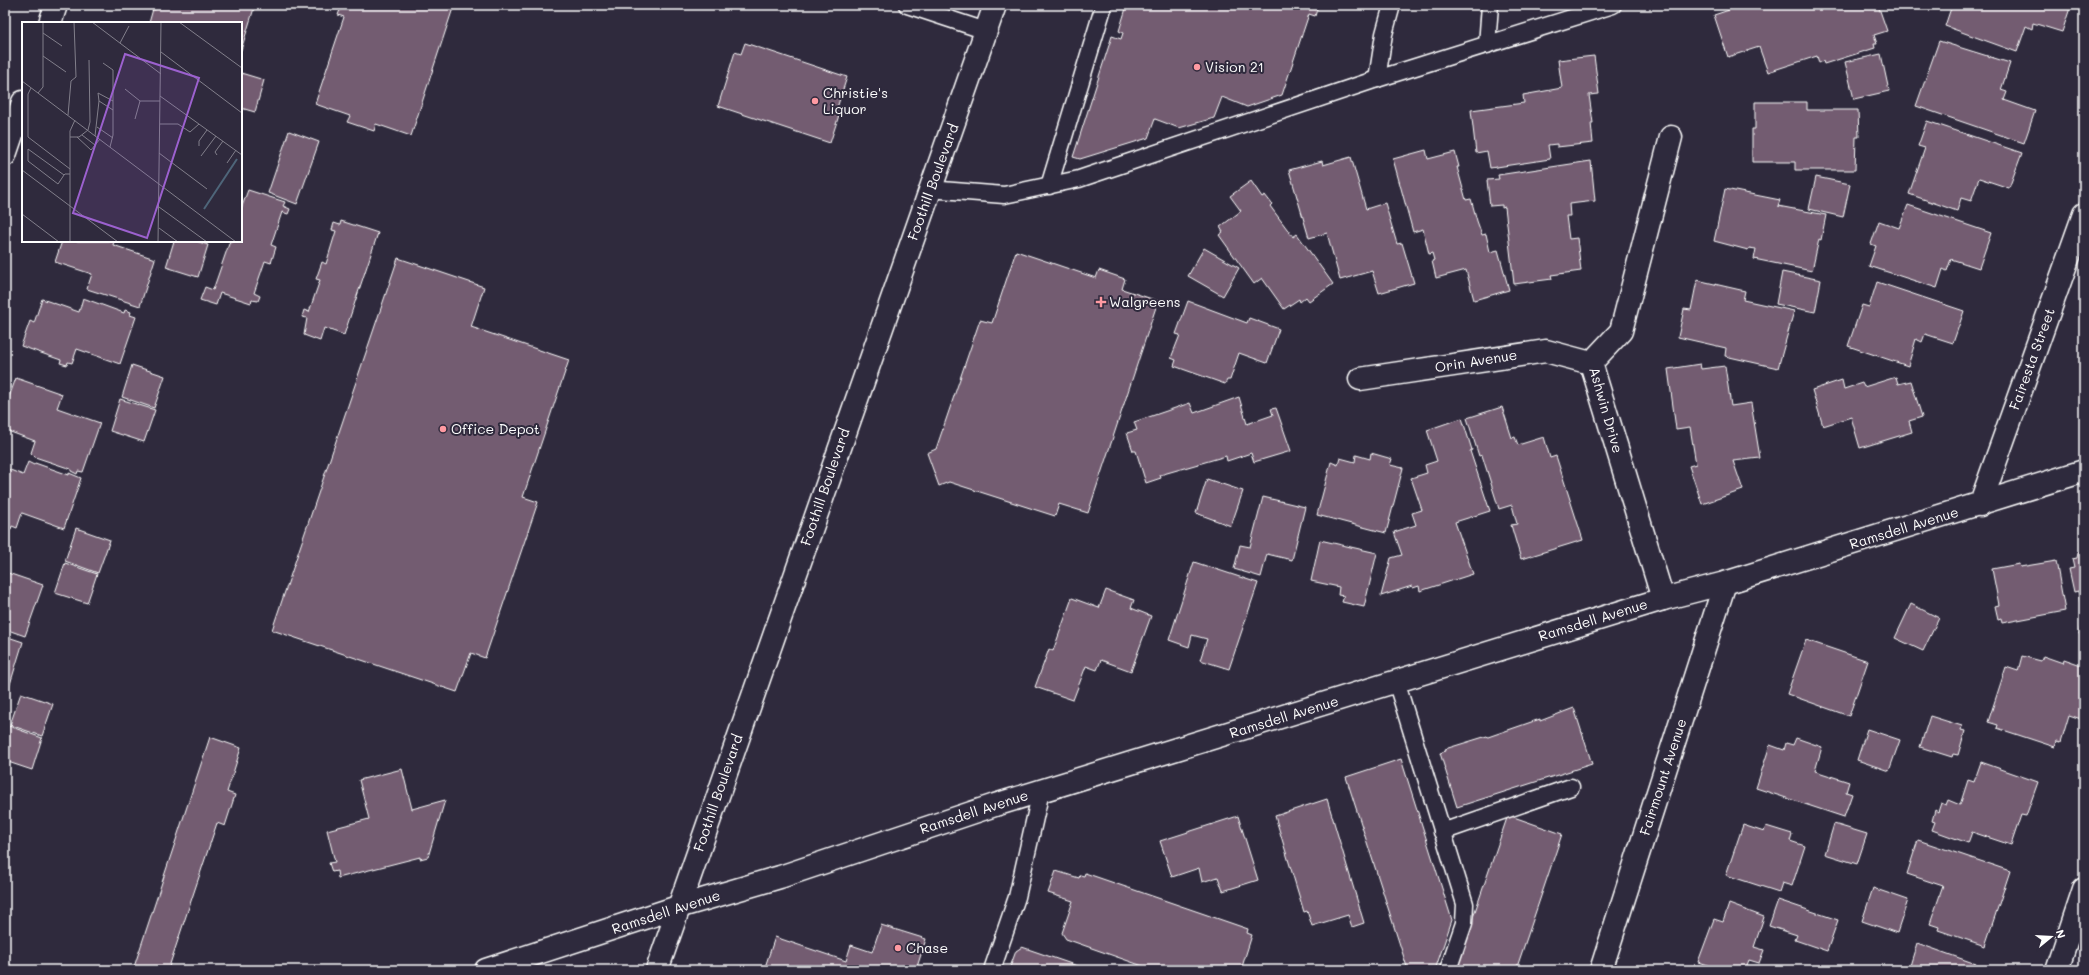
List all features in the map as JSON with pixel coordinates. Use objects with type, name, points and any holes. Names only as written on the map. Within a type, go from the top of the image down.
[{"type":"street","points":[[50,22],[56,5]]},
{"type":"street","name":"Foothill Boulevard","points":[[657,970],[995,5]]},
{"type":"street","points":[[5,155],[22,105]]},
{"type":"street","name":"Ashwin Drive","points":[[1663,599],[1590,363],[1621,331],[1671,137]]},
{"type":"street","name":"Fairesta Street","points":[[1980,505],[2084,214]]},
{"type":"street","name":"Orin Avenue","points":[[1360,379],[1546,351],[1590,363]]},
{"type":"street","name":"Ramsdell Avenue","points":[[486,970],[678,907],[780,877],[1041,791],[1663,599],[1725,583],[1980,505],[2084,471]]},
{"type":"street","name":"Fairmount Avenue","points":[[1601,970],[1725,583]]},
{"type":"street","points":[[2057,970],[2084,889]]},
{"type":"lane","points":[[907,5],[986,31]]},
{"type":"lane","points":[[1049,186],[1104,5]]},
{"type":"lane","points":[[1377,79],[1384,34],[1392,5]]},
{"type":"lane","points":[[1487,45],[1490,5]]},
{"type":"lane","points":[[930,189],[1004,195],[1079,179],[1377,79],[1612,5]]},
{"type":"lane","points":[[1396,681],[1465,904],[1464,923],[1448,970]]},
{"type":"lane","points":[[1442,832],[1571,787]]},
{"type":"lane","points":[[992,970],[1017,897],[1041,791]]},
{"type":"building","points":[[157,5],[255,5],[242,47],[242,22],[149,22],[153,9],[155,10]]},
{"type":"building","points":[[342,5],[348,7],[349,5],[454,5],[411,136],[376,124],[374,131],[347,122],[350,116],[315,104],[344,17],[338,15]]},
{"type":"building","name":"Vision 21","points":[[1127,5],[1322,5],[1321,7],[1318,6],[1315,16],[1309,14],[1282,95],[1247,107],[1222,97],[1214,118],[1179,128],[1155,119],[1148,138],[1080,159],[1073,157],[1112,36],[1121,39],[1123,33],[1119,31]]},
{"type":"building","points":[[1744,5],[1767,5],[1768,8],[1775,5],[1866,5],[1867,7],[1878,5],[1887,31],[1874,35],[1877,44],[1874,44],[1875,48],[1824,64],[1823,61],[1819,63],[1817,56],[1768,72],[1759,47],[1728,57],[1714,15]]},
{"type":"building","points":[[1952,5],[2071,5],[2062,32],[2033,23],[2032,29],[2026,26],[2017,52],[1945,26]]},
{"type":"building","points":[[1939,41],[2010,63],[2001,90],[2007,92],[2004,100],[2035,111],[2024,143],[1916,106]]},
{"type":"building","points":[[745,43],[847,77],[836,111],[840,112],[830,143],[718,106],[735,52],[741,54]]},
{"type":"building","points":[[1881,54],[1889,91],[1854,99],[1845,62]]},
{"type":"building","points":[[1594,56],[1599,94],[1589,95],[1593,123],[1591,123],[1593,143],[1557,147],[1557,144],[1548,145],[1550,159],[1490,168],[1487,151],[1476,153],[1471,110],[1524,103],[1523,95],[1562,88],[1558,60]]},
{"type":"building","points":[[242,73],[264,80],[255,112],[242,108]]},
{"type":"building","points":[[1755,102],[1807,102],[1807,110],[1858,110],[1859,137],[1856,137],[1855,170],[1795,170],[1795,162],[1752,162],[1752,129],[1755,129]]},
{"type":"building","points":[[1927,121],[2022,153],[2009,188],[1979,178],[1971,201],[1961,198],[1957,211],[1909,194],[1925,148],[1918,146]]},
{"type":"building","points":[[289,131],[319,142],[297,204],[268,193]]},
{"type":"building","points":[[1426,150],[1428,159],[1455,152],[1459,167],[1457,167],[1466,200],[1471,199],[1482,235],[1486,234],[1490,252],[1498,250],[1509,290],[1474,300],[1466,270],[1436,278],[1432,261],[1434,260],[1432,253],[1429,254],[1423,229],[1413,232],[1393,159]]},
{"type":"building","points":[[1351,157],[1366,209],[1385,203],[1397,244],[1402,243],[1414,283],[1379,293],[1372,271],[1340,280],[1327,233],[1309,238],[1289,170],[1322,161],[1323,165]]},
{"type":"building","points":[[1591,161],[1595,201],[1569,204],[1570,216],[1566,216],[1569,239],[1577,238],[1581,271],[1551,275],[1552,279],[1514,284],[1505,207],[1502,208],[1502,205],[1490,206],[1487,180],[1499,179],[1498,175]]},
{"type":"building","points":[[1816,177],[1850,184],[1843,217],[1809,209]]},
{"type":"building","points":[[1251,181],[1262,197],[1265,195],[1272,204],[1270,206],[1293,237],[1297,234],[1333,284],[1309,301],[1306,297],[1300,302],[1299,299],[1284,309],[1262,278],[1254,284],[1219,235],[1223,232],[1220,227],[1241,211],[1230,196]]},
{"type":"building","points":[[1725,189],[1780,200],[1778,206],[1826,215],[1821,240],[1819,239],[1812,271],[1754,259],[1756,249],[1749,248],[1748,250],[1714,241]]},
{"type":"building","points":[[248,190],[285,202],[283,206],[290,209],[288,214],[282,212],[271,245],[276,247],[271,263],[265,261],[254,293],[260,296],[258,301],[252,300],[251,303],[220,293],[216,305],[200,300],[205,287],[213,290],[230,242],[242,242],[242,206]]},
{"type":"building","points":[[1908,205],[1991,233],[1979,268],[1951,259],[1947,271],[1943,269],[1937,288],[1869,266],[1876,246],[1871,244],[1879,221],[1899,228]]},
{"type":"building","points":[[341,221],[378,233],[344,335],[324,328],[320,341],[304,335],[307,318],[302,317],[304,310],[309,312],[320,280],[316,279],[322,262],[326,264],[336,231],[332,230],[334,223],[340,225]]},
{"type":"building","points":[[62,242],[114,242],[113,245],[155,259],[140,306],[87,289],[92,274],[55,262]]},
{"type":"building","points":[[174,242],[199,242],[208,245],[198,277],[166,267]]},
{"type":"building","points":[[1204,248],[1239,268],[1223,296],[1188,276]]},
{"type":"building","name":"Walgreens","points":[[1016,251],[1096,278],[1099,270],[1125,279],[1122,289],[1158,301],[1088,513],[1059,504],[1055,516],[949,482],[939,486],[927,453],[936,449],[980,320],[992,323]]},
{"type":"building","name":"Office Depot","points":[[398,258],[484,287],[471,327],[569,360],[523,497],[538,502],[485,658],[471,653],[457,692],[272,630]]},
{"type":"building","points":[[1782,272],[1821,280],[1815,312],[1776,304]]},
{"type":"building","points":[[1697,280],[1745,291],[1743,300],[1794,311],[1778,368],[1725,356],[1726,348],[1678,337],[1684,309],[1691,310]]},
{"type":"building","points":[[1877,282],[1964,311],[1953,343],[1925,334],[1922,342],[1916,339],[1908,366],[1848,346],[1862,305],[1869,307]]},
{"type":"building","points":[[83,298],[124,313],[125,310],[131,312],[130,315],[136,317],[120,364],[77,349],[72,363],[68,362],[67,365],[60,363],[61,360],[21,346],[30,321],[34,323],[42,299],[79,312]]},
{"type":"building","points":[[1188,301],[1247,323],[1249,318],[1279,329],[1267,363],[1239,353],[1230,380],[1227,380],[1225,384],[1174,366],[1176,360],[1171,358],[1180,335],[1176,334]]},
{"type":"building","points":[[1700,364],[1701,369],[1725,366],[1731,406],[1751,403],[1760,458],[1733,461],[1743,490],[1702,504],[1689,466],[1696,464],[1690,427],[1676,429],[1668,369]]},
{"type":"building","points":[[132,365],[165,376],[154,408],[122,397]]},
{"type":"building","points":[[1896,377],[1898,384],[1911,381],[1922,417],[1909,421],[1912,432],[1860,448],[1851,417],[1823,426],[1812,390],[1842,380],[1844,389],[1862,383],[1864,387]]},
{"type":"building","points":[[16,378],[62,394],[57,408],[100,423],[83,472],[78,471],[77,474],[71,471],[71,469],[35,457],[31,453],[35,441],[5,430],[5,408]]},
{"type":"building","points":[[1239,397],[1247,424],[1273,415],[1271,409],[1276,408],[1291,451],[1254,462],[1251,453],[1227,461],[1226,456],[1160,475],[1161,478],[1146,483],[1136,451],[1133,451],[1127,433],[1137,430],[1134,422],[1190,403],[1194,413]]},
{"type":"building","points":[[120,399],[155,410],[144,442],[110,431]]},
{"type":"building","points":[[1502,407],[1512,438],[1515,437],[1518,445],[1544,437],[1550,458],[1556,456],[1583,540],[1521,559],[1511,525],[1517,524],[1512,505],[1499,509],[1482,455],[1479,456],[1467,418]]},
{"type":"building","points":[[1462,418],[1472,450],[1470,451],[1490,511],[1455,522],[1473,574],[1420,591],[1419,586],[1413,588],[1412,586],[1381,596],[1391,558],[1402,555],[1394,532],[1416,525],[1412,513],[1422,510],[1411,478],[1427,473],[1425,465],[1437,461],[1427,430]]},
{"type":"building","points":[[1371,453],[1392,459],[1390,465],[1403,468],[1386,533],[1317,515],[1331,462],[1338,465],[1340,458],[1355,462],[1356,455],[1370,459]]},
{"type":"building","points":[[28,462],[69,475],[69,473],[81,478],[64,528],[22,513],[17,528],[12,526],[11,529],[5,527],[5,468],[23,475]]},
{"type":"building","points":[[1207,479],[1243,491],[1231,526],[1196,513]]},
{"type":"building","points":[[1263,497],[1305,507],[1292,560],[1267,554],[1261,577],[1234,569],[1240,545],[1250,547]]},
{"type":"building","points":[[76,528],[110,540],[98,573],[65,561]]},
{"type":"building","points":[[1320,540],[1377,553],[1364,607],[1342,602],[1344,596],[1338,595],[1339,587],[1311,581]]},
{"type":"building","points":[[2084,550],[2084,620],[2078,591],[2074,592],[2069,569],[2074,568],[2072,559],[2077,558],[2078,553]]},
{"type":"building","points":[[2056,561],[2065,611],[2002,623],[2001,618],[1998,619],[1995,606],[1999,605],[1992,569],[2019,564],[2020,567]]},
{"type":"building","points":[[1194,562],[1258,583],[1229,669],[1200,660],[1207,639],[1192,635],[1189,647],[1169,640]]},
{"type":"building","points":[[65,563],[97,574],[87,603],[55,593]]},
{"type":"building","points":[[5,572],[43,585],[25,636],[5,629]]},
{"type":"building","points":[[1106,590],[1134,600],[1131,608],[1151,616],[1131,671],[1101,660],[1097,670],[1086,666],[1073,700],[1035,687],[1049,649],[1053,651],[1072,598],[1099,608]]},
{"type":"building","points":[[1911,604],[1939,618],[1923,651],[1895,638]]},
{"type":"building","points":[[2084,620],[2084,635],[2079,634]]},
{"type":"building","points":[[5,636],[23,642],[7,694],[5,694]]},
{"type":"building","points":[[1806,640],[1868,661],[1849,716],[1787,694]]},
{"type":"building","points":[[2022,656],[2041,661],[2043,656],[2063,663],[2064,659],[2084,666],[2084,720],[2069,715],[2061,742],[2057,741],[2055,747],[1997,728],[1998,725],[1988,722],[2006,667],[2018,671]]},
{"type":"building","points":[[21,693],[53,704],[42,736],[10,725]]},
{"type":"building","points":[[1574,708],[1592,764],[1457,807],[1440,753],[1446,751],[1445,749],[1487,736],[1488,737],[1540,719],[1540,721]]},
{"type":"building","points":[[1930,716],[1962,726],[1961,730],[1965,731],[1958,755],[1953,754],[1952,757],[1920,747]]},
{"type":"building","points":[[9,726],[42,738],[32,770],[5,761],[5,738]]},
{"type":"building","points":[[1867,729],[1900,740],[1889,771],[1857,760]]},
{"type":"building","points":[[210,737],[241,748],[227,792],[235,795],[225,826],[217,823],[168,970],[133,970]]},
{"type":"building","points":[[1796,738],[1822,747],[1815,771],[1849,782],[1846,792],[1852,794],[1844,817],[1756,788],[1770,745],[1784,750],[1786,743],[1793,745]]},
{"type":"building","points":[[1401,759],[1452,920],[1435,970],[1416,970],[1407,967],[1346,777]]},
{"type":"building","points":[[1981,762],[2038,782],[2026,816],[2021,815],[2011,845],[1972,832],[1968,843],[1932,830],[1935,822],[1932,821],[1935,810],[1938,812],[1941,803],[1946,805],[1948,800],[1960,805],[1968,780],[1974,782]]},
{"type":"building","points":[[402,769],[412,809],[445,800],[428,857],[420,859],[420,857],[338,878],[337,871],[332,872],[329,863],[335,862],[327,830],[369,819],[359,780]]},
{"type":"building","points":[[1327,799],[1364,923],[1352,927],[1348,915],[1312,926],[1307,911],[1304,912],[1275,816]]},
{"type":"building","points":[[1508,815],[1562,834],[1516,970],[1455,970]]},
{"type":"building","points":[[1238,816],[1258,880],[1223,891],[1218,877],[1202,882],[1199,868],[1172,877],[1160,841]]},
{"type":"building","points":[[1834,824],[1867,834],[1857,864],[1825,854]]},
{"type":"building","points":[[1743,825],[1764,832],[1766,826],[1792,834],[1790,841],[1805,846],[1792,886],[1782,883],[1779,892],[1726,875]]},
{"type":"building","points":[[1918,840],[2010,871],[1985,946],[1938,930],[1939,927],[1930,924],[1943,886],[1907,874]]},
{"type":"building","points":[[1056,871],[1079,878],[1080,875],[1084,876],[1085,873],[1248,929],[1247,933],[1252,935],[1241,970],[1154,970],[1066,939],[1062,933],[1073,901],[1048,893]]},
{"type":"building","points":[[1873,888],[1908,900],[1897,933],[1862,921]]},
{"type":"building","points":[[1778,900],[1838,920],[1827,951],[1795,940],[1797,935],[1769,926]]},
{"type":"building","points":[[1729,904],[1764,917],[1754,947],[1764,950],[1759,963],[1749,960],[1745,970],[1722,970],[1698,962],[1714,919],[1723,922]]},
{"type":"building","name":"Chase","points":[[881,925],[926,939],[916,970],[764,970],[775,937],[846,961],[851,945],[872,952]]},
{"type":"building","points":[[1917,943],[1976,964],[1974,970],[1909,969]]},
{"type":"building","points":[[1022,947],[1089,970],[1009,970],[1016,951]]},
{"type":"place","name":"Vision 21","points":[[1197,67]]},
{"type":"place","name":"Christie's Liquor","points":[[815,101]]},
{"type":"place","name":"Walgreens","points":[[1101,302]]},
{"type":"place","name":"Office Depot","points":[[443,429]]},
{"type":"place","name":"Chase","points":[[898,948]]}]
